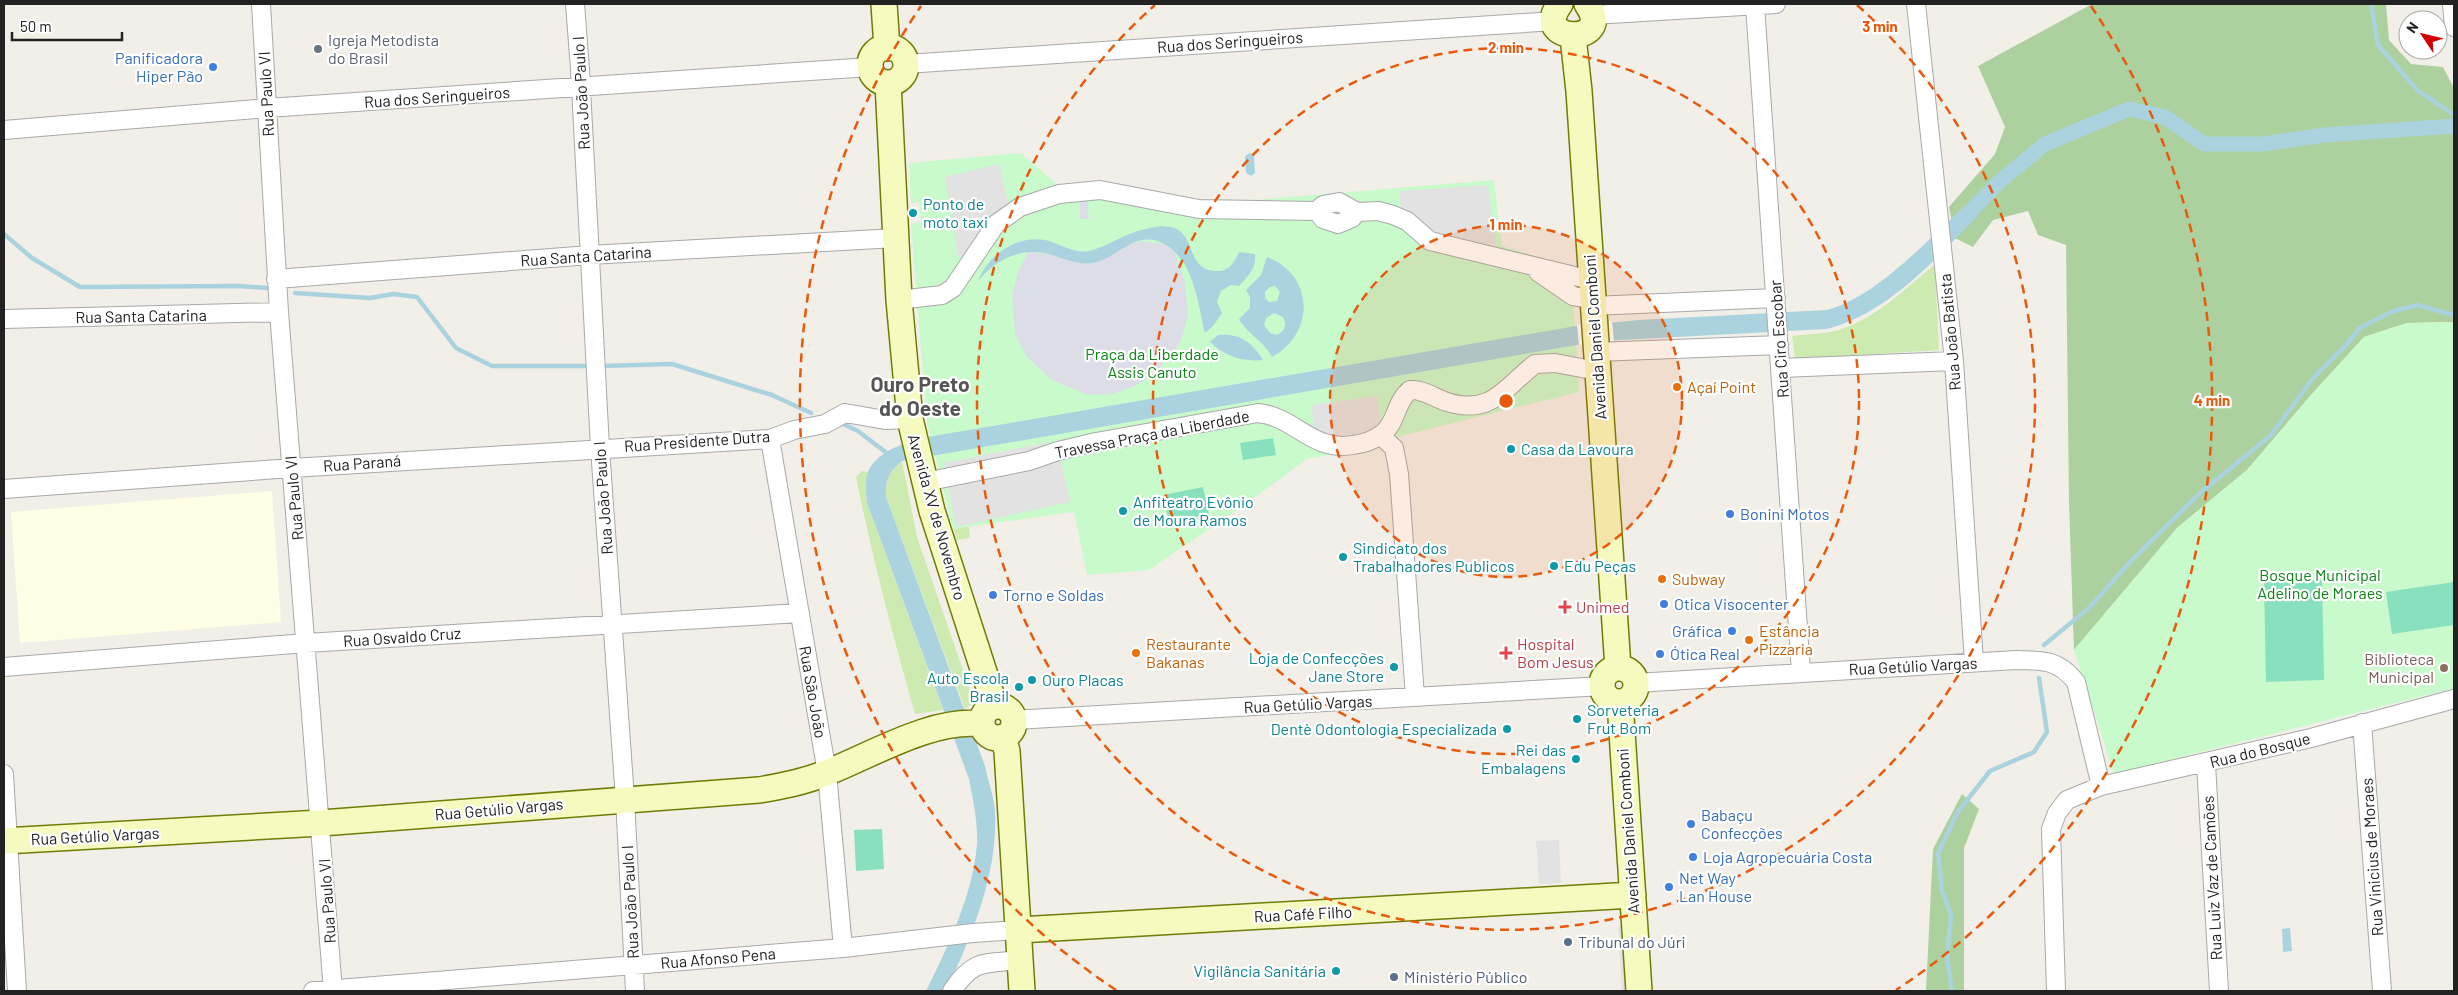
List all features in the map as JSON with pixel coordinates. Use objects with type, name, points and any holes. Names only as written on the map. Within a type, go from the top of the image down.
[{"type":"street","name":"Rua Paulo VI","points":[[261,4],[276,279],[333,990]]},
{"type":"street","name":"Rua João Paulo I","points":[[575,4],[600,448],[625,799],[635,991]]},
{"type":"street","points":[[884,4],[887,48]]},
{"type":"street","points":[[1562,20],[1579,36],[1590,28],[1590,9],[1776,4]]},
{"type":"street","name":"Rua João Batista","points":[[1916,4],[1954,361],[1974,662]]},
{"type":"street","points":[[2452,4],[2454,27]]},
{"type":"street","name":"Rua Ciro Escobar","points":[[1755,5],[1802,672]]},
{"type":"street","name":"Rua dos Seringueiros","points":[[906,64],[1562,20]]},
{"type":"street","name":"Avenida Daniel Comboni","points":[[1562,20],[1578,84],[1639,991]]},
{"type":"street","points":[[887,48],[898,50],[906,64],[903,75],[899,79],[879,76],[873,56],[876,52],[887,48]]},
{"type":"street","name":"Rua dos Seringueiros","points":[[4,130],[266,108],[581,88],[879,76]]},
{"type":"street","name":"Avenida XV de Novembro","points":[[879,76],[896,238],[899,300],[917,450],[993,722],[1007,751],[1022,991]]},
{"type":"street","points":[[899,300],[942,295],[953,288],[996,224],[1020,206],[1059,194],[1100,190],[1199,209],[1317,211],[1324,205],[1339,202],[1357,212],[1378,211],[1393,215],[1407,221],[1430,241],[1527,266],[1594,325],[1779,339]]},
{"type":"street","name":"Rua Santa Catarina","points":[[276,279],[590,255],[896,238]]},
{"type":"street","points":[[1415,698],[1399,474],[1394,448],[1380,435],[1390,427],[1398,404],[1410,390],[1421,390],[1444,401],[1467,406],[1488,402],[1509,390],[1535,364],[1555,363],[1594,325],[1776,304]]},
{"type":"street","name":"Rua Santa Catarina","points":[[4,319],[279,312]]},
{"type":"street","points":[[1781,368],[1954,361]]},
{"type":"street","name":"Rua Presidente Dutra","points":[[600,448],[770,439],[794,430],[825,424],[845,413],[885,420],[917,450]]},
{"type":"street","name":"Travessa Praça da Liberdade","points":[[917,450],[1029,461],[1058,451],[1096,442],[1247,414],[1273,414],[1315,441],[1340,448],[1358,444],[1380,435]]},
{"type":"street","name":"Rua São João","points":[[770,439],[828,773],[843,948]]},
{"type":"street","name":"Rua Paraná","points":[[4,490],[292,468],[600,448]]},
{"type":"street","name":"Rua Osvaldo Cruz","points":[[4,667],[306,643],[800,613]]},
{"type":"street","name":"Rua Getúlio Vargas","points":[[6,841],[321,824],[760,790],[796,784],[828,773],[891,744],[947,726],[1415,698],[1802,672],[2029,660],[2054,664],[2066,669],[2076,682],[2101,786]]},
{"type":"street","name":"Rua do Bosque","points":[[2056,991],[2051,829],[2057,813],[2067,800],[2101,786],[2206,764],[2454,699]]},
{"type":"street","name":"Rua Vinicius de Moraes","points":[[2362,723],[2382,991]]},
{"type":"street","name":"Rua Luiz Vaz de Camões","points":[[2206,764],[2219,991]]},
{"type":"street","points":[[4,774],[6,841],[17,991]]},
{"type":"street","name":"Rua Café Filho","points":[[973,933],[1633,895]]},
{"type":"street","name":"Rua Afonso Pena","points":[[313,991],[843,948],[973,933]]},
{"type":"street","points":[[952,991],[960,979],[976,965],[1021,960]]},
{"type":"shaded area","points":[[999,164],[1009,207],[966,257],[958,256],[945,177]]},
{"type":"shaded area","points":[[1488,185],[1497,251],[1437,238],[1401,211],[1399,191]]},
{"type":"shaded area","points":[[1080,197],[1087,197],[1089,219],[1080,219]]},
{"type":"shaded area","points":[[1141,241],[1164,244],[1174,251],[1185,282],[1188,315],[1182,338],[1175,350],[1155,373],[1137,385],[1113,394],[1088,395],[1052,380],[1026,356],[1015,334],[1012,294],[1019,270],[1028,252],[1049,254],[1075,262]]},
{"type":"shaded area","points":[[1377,396],[1382,432],[1316,440],[1311,405]]},
{"type":"shaded area","points":[[1045,443],[1049,462],[1061,460],[1070,502],[956,527],[944,463]]},
{"type":"shaded area","points":[[272,491],[281,622],[20,643],[11,512]]},
{"type":"shaded area","points":[[1559,840],[1561,883],[1539,884],[1536,841]]},
{"type":"shaded area","points":[[1618,927],[1625,927],[1629,991],[1622,991]]},
{"type":"green space","points":[[2092,4],[2386,4],[2389,40],[2398,50],[2398,60],[2407,60],[2411,64],[2443,67],[2454,88],[2454,322],[2407,323],[2364,337],[2247,470],[2177,528],[2074,650],[2069,502],[2066,245],[2038,235],[2028,211],[1993,220],[1973,247],[1955,238],[1949,207],[1995,154],[2005,127],[1978,66]]},
{"type":"green space","name":"Praça da Liberdade Assis Canuto","points":[[1021,153],[1058,185],[1103,181],[1178,198],[1217,203],[1494,180],[1502,246],[1571,267],[1579,392],[1401,436],[1383,445],[1307,459],[1243,506],[1149,570],[1087,575],[1074,512],[953,529],[927,422],[911,224],[921,222],[919,202],[911,203],[909,163]]},
{"type":"green space","points":[[1935,264],[1939,350],[1795,359],[1792,336],[1839,330],[1853,325],[1890,302]]},
{"type":"green space","name":"Bosque Municipal Adelino de Moraes","points":[[2454,322],[2454,688],[2114,774],[2074,650],[2177,528],[2247,470],[2364,337],[2407,323]]},
{"type":"green space","points":[[1273,438],[1276,455],[1243,460],[1240,443]]},
{"type":"green space","points":[[902,461],[917,537],[974,702],[965,709],[886,497],[886,486],[889,477]]},
{"type":"green space","points":[[862,471],[868,472],[865,486],[867,503],[943,710],[915,714],[883,596],[862,507],[856,477]]},
{"type":"green space","points":[[1203,487],[1209,515],[1169,522],[1163,495]]},
{"type":"green space","points":[[968,518],[970,538],[956,540],[953,524]]},
{"type":"green space","points":[[2322,580],[2324,680],[2266,682],[2264,581]]},
{"type":"green space","points":[[2454,582],[2454,625],[2392,634],[2386,592]]},
{"type":"green space","points":[[1962,794],[1979,809],[1964,848],[1964,991],[1926,991],[1933,849]]},
{"type":"green space","points":[[882,829],[884,869],[856,871],[854,830]]},
{"type":"water","points":[[1250,153],[1254,156],[1255,173],[1251,176],[1246,173],[1245,156]]},
{"type":"water","points":[[1966,205],[1978,216],[1927,267],[1890,298],[1871,311],[1827,329],[1620,340],[1577,345],[902,461],[889,477],[886,486],[886,497],[985,766],[995,811],[995,835],[988,881],[974,926],[946,991],[926,991],[951,938],[965,901],[975,863],[977,828],[969,779],[867,503],[866,484],[868,472],[875,461],[886,452],[915,440],[947,434],[1576,326],[1639,320],[1827,310],[1865,293],[1883,280]]},
{"type":"water","points":[[1162,226],[1175,228],[1181,232],[1194,257],[1203,268],[1224,270],[1234,262],[1239,252],[1255,254],[1253,268],[1239,286],[1231,285],[1221,291],[1217,302],[1222,313],[1213,326],[1205,333],[1197,297],[1189,273],[1175,252],[1155,240],[1136,242],[1092,263],[1077,262],[1041,253],[1020,253],[1010,256],[993,266],[978,281],[996,255],[1014,244],[1024,241],[1034,239],[1045,240],[1083,252],[1103,246],[1134,232]]},
{"type":"water","points":[[1267,257],[1283,266],[1294,277],[1301,290],[1304,305],[1302,320],[1296,334],[1286,347],[1272,357],[1239,319],[1250,308],[1250,297],[1246,290],[1261,275]],"holes":[[[1275,286],[1280,292],[1277,301],[1269,302],[1265,298],[1265,292],[1270,287]],[[1274,313],[1283,317],[1285,323],[1283,330],[1277,335],[1270,333],[1264,325],[1266,318]]]},
{"type":"water","points":[[1218,335],[1239,337],[1245,340],[1263,360],[1241,359],[1222,351],[1210,342]]},
{"type":"water","points":[[2290,928],[2292,951],[2283,952],[2282,929]]},
{"type":"pier","points":[[1612,321],[1614,341],[1579,345],[1577,325]]},
{"type":"waterway","points":[[2371,4],[2378,45],[2417,90],[2454,115]]},
{"type":"waterway","points":[[1958,224],[1999,182],[2045,144],[2129,109],[2165,117],[2204,144],[2263,144],[2324,135],[2454,126]]},
{"type":"waterway","points":[[4,234],[32,258],[80,287],[238,286],[268,288]]},
{"type":"waterway","points":[[295,293],[370,298],[393,294],[417,297],[456,348],[492,366],[591,366]]},
{"type":"waterway","points":[[2044,645],[2089,608],[2131,561],[2199,494],[2270,436],[2314,377],[2360,328],[2391,312],[2417,305],[2454,315]]},
{"type":"waterway","points":[[601,366],[672,364],[772,395],[811,413]]},
{"type":"waterway","points":[[841,423],[858,431],[888,454]]},
{"type":"waterway","points":[[1952,991],[1947,958],[1951,915],[1942,891],[1938,854],[1957,813],[1990,771],[2034,752],[2047,732],[2039,678]]},
{"type":"place","name":"Igreja Metodista do Brasil","points":[[318,49]]},
{"type":"place","name":"Panificadora Hiper Pão","points":[[213,67]]},
{"type":"place","name":"Ponto de moto taxi","points":[[913,213]]},
{"type":"place","name":"Açaí Point","points":[[1677,387]]},
{"type":"place","name":"Casa da Lavoura","points":[[1511,449]]},
{"type":"place","name":"Anfiteatro Evônio de Moura Ramos","points":[[1123,511]]},
{"type":"place","name":"Bonini Motos","points":[[1730,514]]},
{"type":"place","name":"Sindicato dos Trabalhadores Publicos","points":[[1343,557]]},
{"type":"place","name":"Edu Peças","points":[[1554,566]]},
{"type":"place","name":"Subway","points":[[1662,579]]},
{"type":"place","name":"Torno e Soldas","points":[[993,595]]},
{"type":"place","name":"Otica Visocenter","points":[[1664,604]]},
{"type":"place","name":"Unimed","points":[[1565,607]]},
{"type":"place","name":"Gráfica","points":[[1732,631]]},
{"type":"place","name":"Estância Pizzaria","points":[[1749,640]]},
{"type":"place","name":"Restaurante Bakanas","points":[[1136,653]]},
{"type":"place","name":"Hospital Bom Jesus","points":[[1506,653]]},
{"type":"place","name":"Ótica Real","points":[[1660,654]]},
{"type":"place","name":"Loja de Confecções Jane Store","points":[[1394,667]]},
{"type":"place","name":"Biblioteca Municipal","points":[[2444,668]]},
{"type":"place","name":"Ouro Placas","points":[[1032,680]]},
{"type":"place","name":"Auto Escola Brasil","points":[[1019,687]]},
{"type":"place","name":"Sorveteria Frut Bom","points":[[1577,719]]},
{"type":"place","name":"Dentè Odontologia Especializada","points":[[1507,729]]},
{"type":"place","name":"Rei das Embalagens","points":[[1576,759]]},
{"type":"place","name":"Babaçu Confecções","points":[[1691,824]]},
{"type":"place","name":"Loja Agropecuária Costa","points":[[1693,857]]},
{"type":"place","name":"Net Way Lan House","points":[[1669,887]]},
{"type":"place","name":"Tribunal do Júri","points":[[1568,942]]},
{"type":"place","name":"Vigilância Sanitária","points":[[1336,971]]},
{"type":"place","name":"Ministério Público","points":[[1394,977]]},
{"type":"district","name":"Ouro Preto do Oeste","points":[[920,397]]}]
